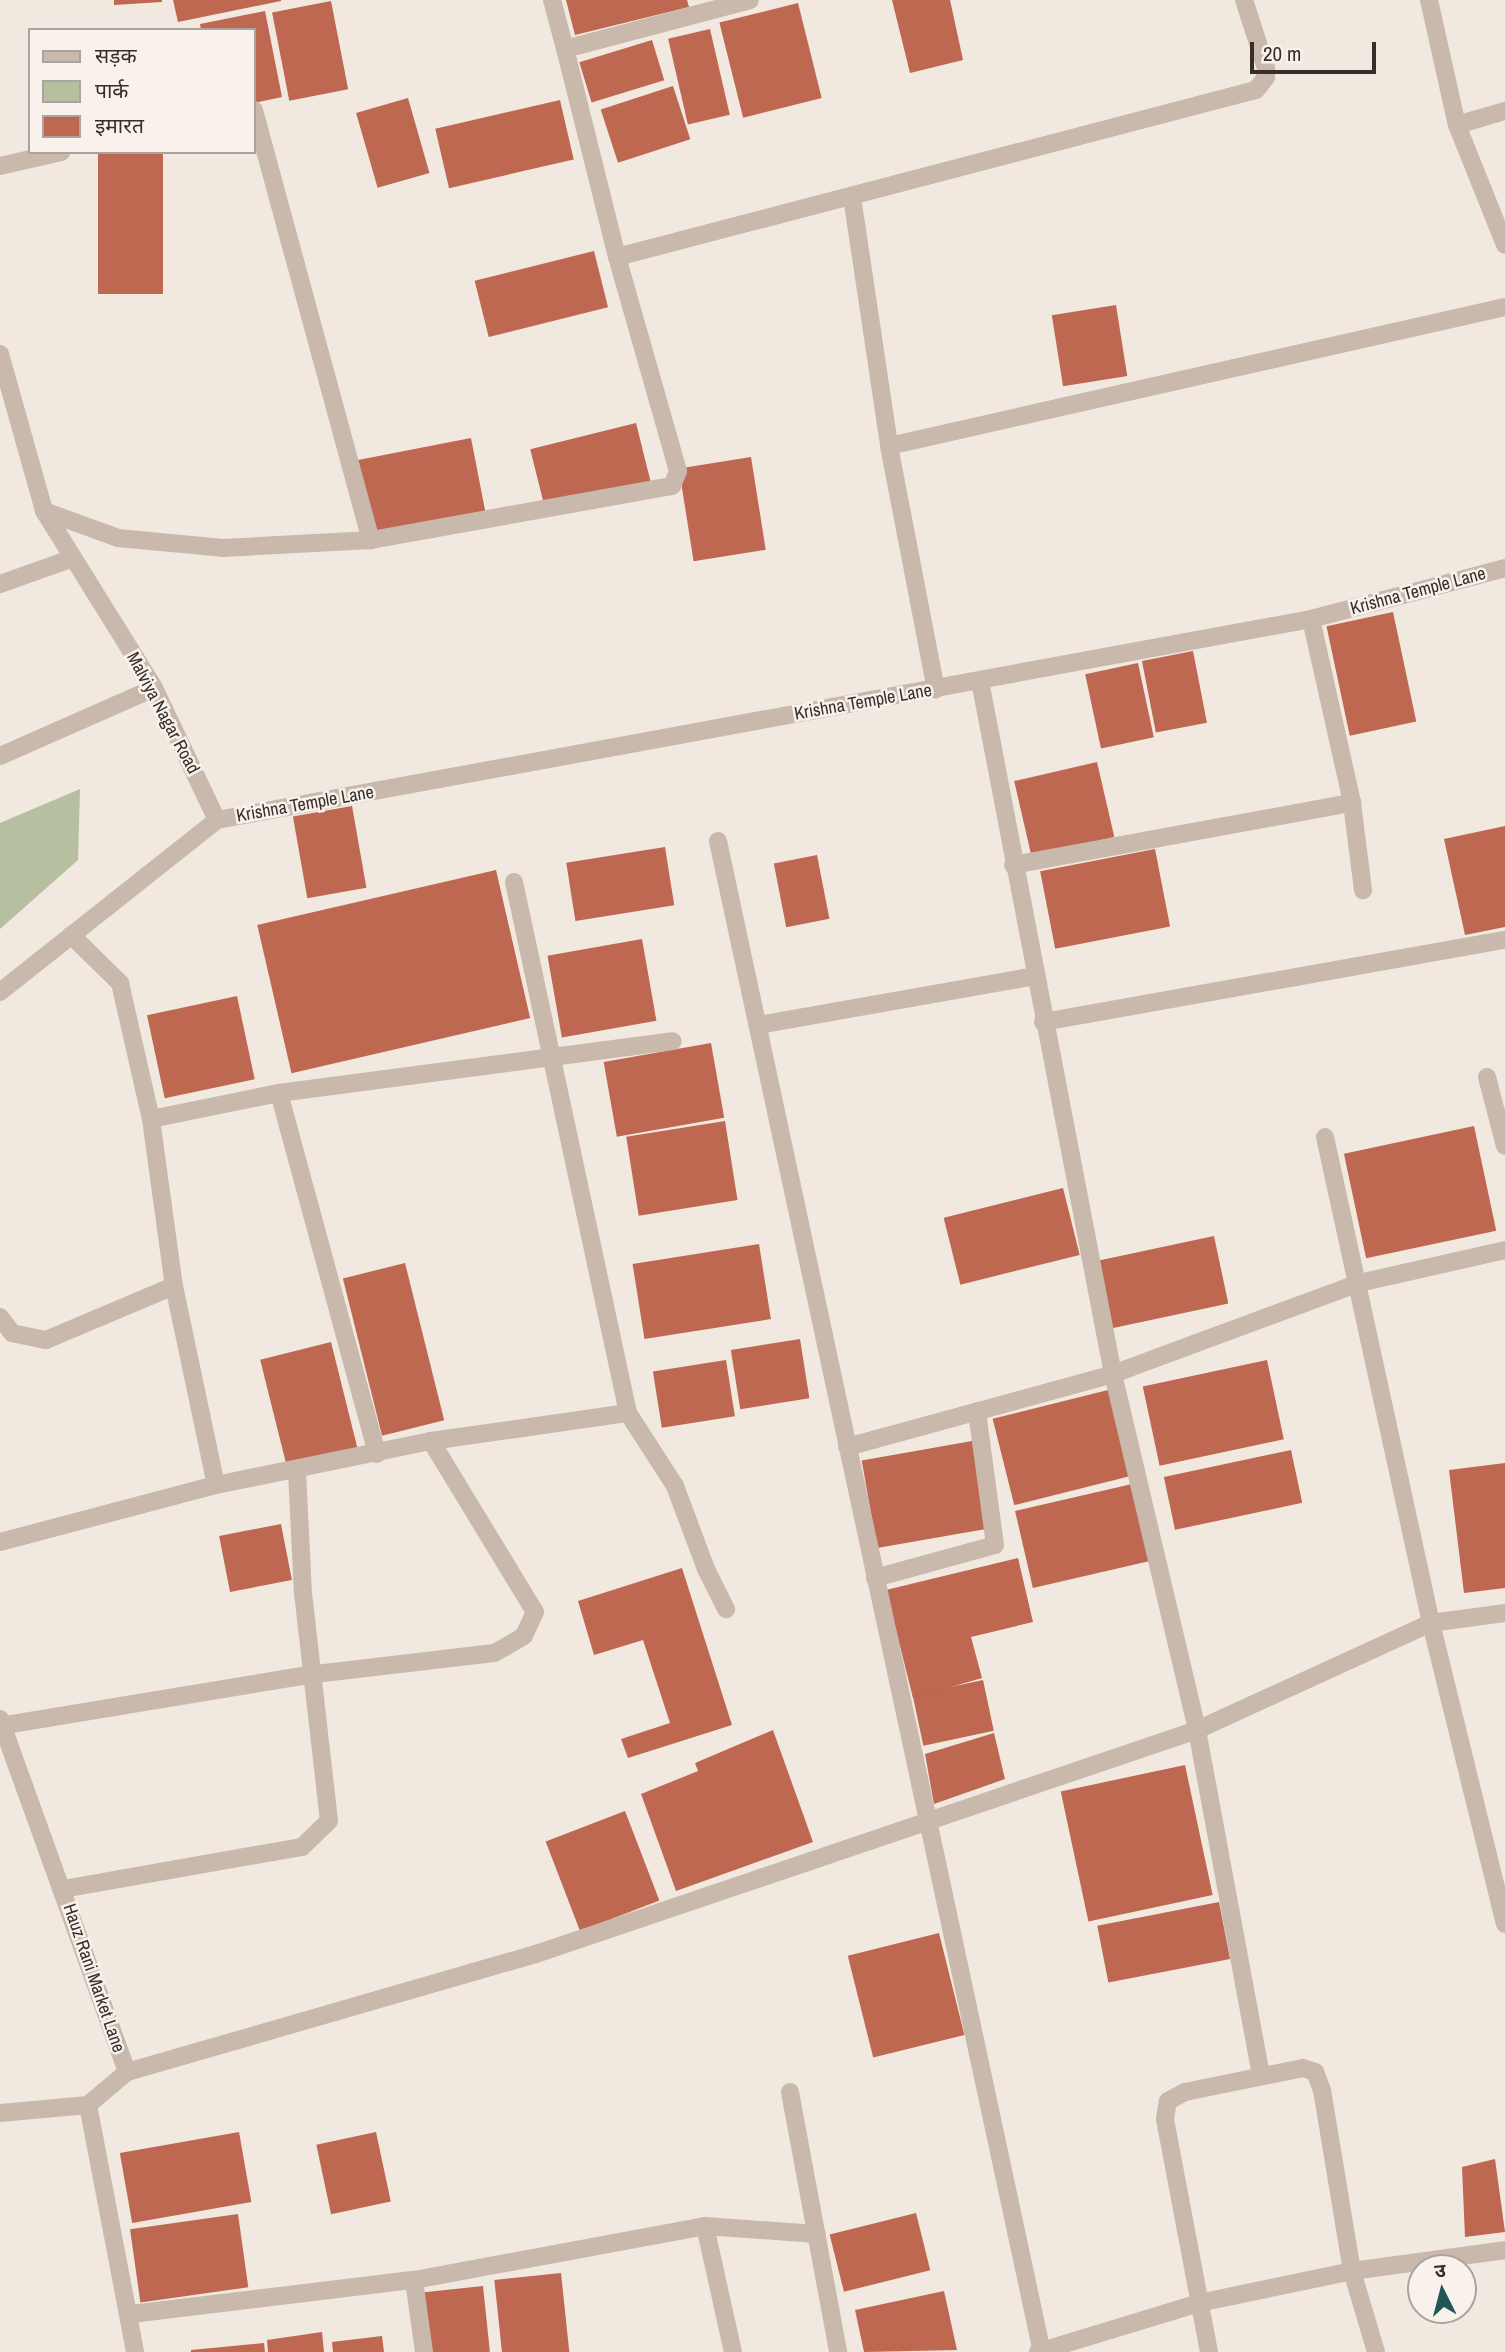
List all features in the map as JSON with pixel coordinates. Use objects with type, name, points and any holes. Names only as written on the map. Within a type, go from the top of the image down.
[{"type":"street","points":[[44,511],[118,538],[199,546],[371,540],[672,486],[678,471],[617,257],[552,0]]},
{"type":"street","points":[[565,50],[750,0]]},
{"type":"street","points":[[617,257],[1256,90],[1266,77],[1266,68],[1244,0]]},
{"type":"street","points":[[1429,0],[1457,125],[1505,245]]},
{"type":"street","points":[[1457,125],[1505,111]]},
{"type":"street","points":[[256,117],[371,540]]},
{"type":"street","points":[[0,166],[52,154]]},
{"type":"street","points":[[852,197],[890,446],[936,689]]},
{"type":"street","points":[[890,446],[1505,307]]},
{"type":"street","name":"Malviya Nagar Road","points":[[0,355],[44,511],[154,688],[217,820]]},
{"type":"street","points":[[0,584],[73,558]]},
{"type":"street","name":"Krishna Temple Lane","points":[[217,820],[1311,619],[1505,568]]},
{"type":"street","points":[[1311,619],[1352,803],[1363,890]]},
{"type":"street","points":[[980,681],[1013,865],[1113,1374],[1196,1730],[1261,2074]]},
{"type":"street","points":[[0,756],[154,688]]},
{"type":"street","points":[[1013,865],[1352,803]]},
{"type":"street","points":[[0,992],[217,820]]},
{"type":"street","points":[[718,841],[1040,2352],[1199,2303],[1352,2271],[1505,2250]]},
{"type":"street","points":[[514,883],[628,1413],[675,1486],[705,1569],[726,1609]]},
{"type":"street","points":[[71,935],[120,983],[151,1119],[174,1286],[216,1485]]},
{"type":"street","points":[[1044,1022],[1505,940]]},
{"type":"street","points":[[758,1025],[1035,976]]},
{"type":"street","points":[[151,1119],[279,1093],[553,1059],[673,1041]]},
{"type":"street","points":[[1487,1077],[1505,1146]]},
{"type":"street","points":[[279,1093],[377,1454]]},
{"type":"street","points":[[1325,1137],[1359,1283],[1431,1623],[1505,1924]]},
{"type":"street","points":[[847,1447],[1113,1374],[1359,1283],[1505,1250]]},
{"type":"street","points":[[0,1317],[12,1333],[46,1339],[174,1286]]},
{"type":"street","points":[[875,1577],[995,1545],[977,1411]]},
{"type":"street","points":[[0,1542],[216,1485],[297,1471],[431,1441],[628,1413]]},
{"type":"street","points":[[1,1724],[314,1674],[494,1653],[524,1636],[535,1612],[431,1441]]},
{"type":"street","points":[[63,1889],[302,1847],[329,1821],[303,1594],[297,1471]]},
{"type":"street","points":[[127,2072],[536,1954],[927,1819],[1196,1730],[1431,1623],[1505,1613]]},
{"type":"street","name":"Hauz Rani Market Lane","points":[[1,1724],[63,1889],[127,2072],[89,2105]]},
{"type":"street","points":[[1209,2352],[1165,2119],[1168,2101],[1185,2092],[1261,2074],[1303,2068],[1315,2072],[1352,2271],[1376,2352]]},
{"type":"street","points":[[790,2092],[838,2352]]},
{"type":"street","points":[[0,2113],[89,2105],[131,2315],[135,2352]]},
{"type":"street","points":[[131,2315],[414,2280],[705,2226],[817,2234]]},
{"type":"street","points":[[705,2226],[733,2352]]},
{"type":"street","points":[[414,2280],[424,2352]]},
{"type":"green space","points":[[80,789],[78,860],[0,929],[0,823]]},
{"type":"building","points":[[114,0],[162,0],[162,2],[114,5]]},
{"type":"building","points":[[173,0],[281,0],[281,1],[178,22]]},
{"type":"building","points":[[566,0],[687,0],[689,7],[575,35]]},
{"type":"building","points":[[892,0],[950,0],[963,60],[910,73]]},
{"type":"building","points":[[331,1],[348,89],[289,101],[272,12]]},
{"type":"building","points":[[798,3],[822,98],[743,118],[719,23]]},
{"type":"building","points":[[265,11],[282,97],[256,103],[256,28],[201,28],[200,24]]},
{"type":"building","points":[[710,29],[730,115],[688,124],[668,39]]},
{"type":"building","points":[[652,40],[664,80],[592,102],[579,62]]},
{"type":"building","points":[[673,86],[690,139],[618,163],[601,109]]},
{"type":"building","points":[[408,98],[429,173],[378,188],[356,113]]},
{"type":"building","points":[[560,100],[574,159],[449,188],[435,129]]},
{"type":"building","points":[[98,154],[163,154],[163,294],[98,294]]},
{"type":"building","points":[[594,251],[608,307],[489,337],[475,281]]},
{"type":"building","points":[[1116,305],[1127,376],[1063,386],[1052,315]]},
{"type":"building","points":[[636,423],[651,484],[545,510],[530,449]]},
{"type":"building","points":[[471,438],[486,513],[369,535],[354,461]]},
{"type":"building","points":[[751,457],[766,550],[694,561],[679,468]]},
{"type":"building","points":[[1393,612],[1416,722],[1350,736],[1326,626]]},
{"type":"building","points":[[1193,651],[1207,723],[1156,733],[1142,661]]},
{"type":"building","points":[[1138,663],[1154,737],[1101,749],[1085,674]]},
{"type":"building","points":[[1097,762],[1114,837],[1031,856],[1014,781]]},
{"type":"building","points":[[352,806],[366,888],[307,898],[293,816]]},
{"type":"building","points":[[1505,826],[1505,927],[1465,935],[1444,839]]},
{"type":"building","points":[[665,847],[674,905],[575,921],[566,863]]},
{"type":"building","points":[[1155,849],[1170,927],[1055,949],[1040,871]]},
{"type":"building","points":[[817,855],[829,919],[786,927],[774,863]]},
{"type":"building","points":[[496,870],[530,1018],[291,1073],[257,925]]},
{"type":"building","points":[[642,939],[656,1021],[562,1037],[547,956]]},
{"type":"building","points":[[237,996],[255,1079],[165,1098],[147,1015]]},
{"type":"building","points":[[711,1043],[724,1118],[617,1137],[604,1062]]},
{"type":"building","points":[[725,1121],[738,1200],[639,1216],[626,1137]]},
{"type":"building","points":[[1474,1126],[1496,1231],[1366,1258],[1344,1154]]},
{"type":"building","points":[[1063,1188],[1080,1255],[960,1285],[944,1218]]},
{"type":"building","points":[[1214,1236],[1228,1303],[1111,1328],[1097,1261]]},
{"type":"building","points":[[759,1244],[771,1319],[644,1339],[633,1264]]},
{"type":"building","points":[[405,1263],[444,1420],[382,1436],[343,1278]]},
{"type":"building","points":[[800,1339],[809,1398],[740,1409],[731,1350]]},
{"type":"building","points":[[331,1342],[358,1449],[287,1466],[260,1360]]},
{"type":"building","points":[[726,1360],[735,1416],[662,1428],[653,1372]]},
{"type":"building","points":[[1267,1360],[1284,1439],[1160,1466],[1143,1386]]},
{"type":"building","points":[[1112,1389],[1134,1475],[1014,1505],[993,1419]]},
{"type":"building","points":[[972,1441],[987,1529],[877,1548],[862,1460]]},
{"type":"building","points":[[1291,1450],[1302,1503],[1175,1530],[1164,1477]]},
{"type":"building","points":[[1505,1463],[1505,1588],[1464,1593],[1449,1470]]},
{"type":"building","points":[[1132,1484],[1150,1561],[1033,1588],[1015,1511]]},
{"type":"building","points":[[281,1524],[292,1580],[230,1592],[219,1536]]},
{"type":"building","points":[[1018,1558],[1033,1622],[971,1637],[982,1678],[913,1698],[886,1590]]},
{"type":"building","points":[[682,1568],[732,1725],[628,1758],[621,1739],[670,1723],[643,1640],[594,1655],[578,1601]]},
{"type":"building","points":[[983,1680],[994,1731],[923,1746],[913,1695]]},
{"type":"building","points":[[773,1730],[813,1842],[676,1891],[641,1794],[698,1771],[695,1763]]},
{"type":"building","points":[[994,1733],[1005,1779],[934,1804],[925,1754]]},
{"type":"building","points":[[1185,1765],[1213,1895],[1088,1921],[1061,1791]]},
{"type":"building","points":[[625,1811],[659,1901],[580,1931],[546,1841]]},
{"type":"building","points":[[1219,1902],[1230,1959],[1108,1983],[1097,1926]]},
{"type":"building","points":[[939,1933],[964,2035],[873,2058],[848,1956]]},
{"type":"building","points":[[239,2132],[251,2202],[132,2223],[120,2153]]},
{"type":"building","points":[[376,2132],[391,2201],[331,2214],[316,2145]]},
{"type":"building","points":[[1495,2159],[1505,2232],[1465,2237],[1462,2167]]},
{"type":"building","points":[[916,2213],[930,2270],[844,2292],[830,2235]]},
{"type":"building","points":[[238,2214],[248,2287],[140,2302],[130,2229]]},
{"type":"building","points":[[561,2273],[569,2352],[502,2352],[494,2280]]},
{"type":"building","points":[[483,2286],[490,2352],[431,2352],[424,2292]]},
{"type":"building","points":[[944,2291],[957,2350],[864,2352],[855,2310]]},
{"type":"building","points":[[322,2332],[324,2352],[268,2352],[267,2340]]},
{"type":"building","points":[[382,2336],[384,2352],[333,2352],[332,2342]]},
{"type":"building","points":[[264,2343],[265,2352],[191,2352],[191,2350]]}]
